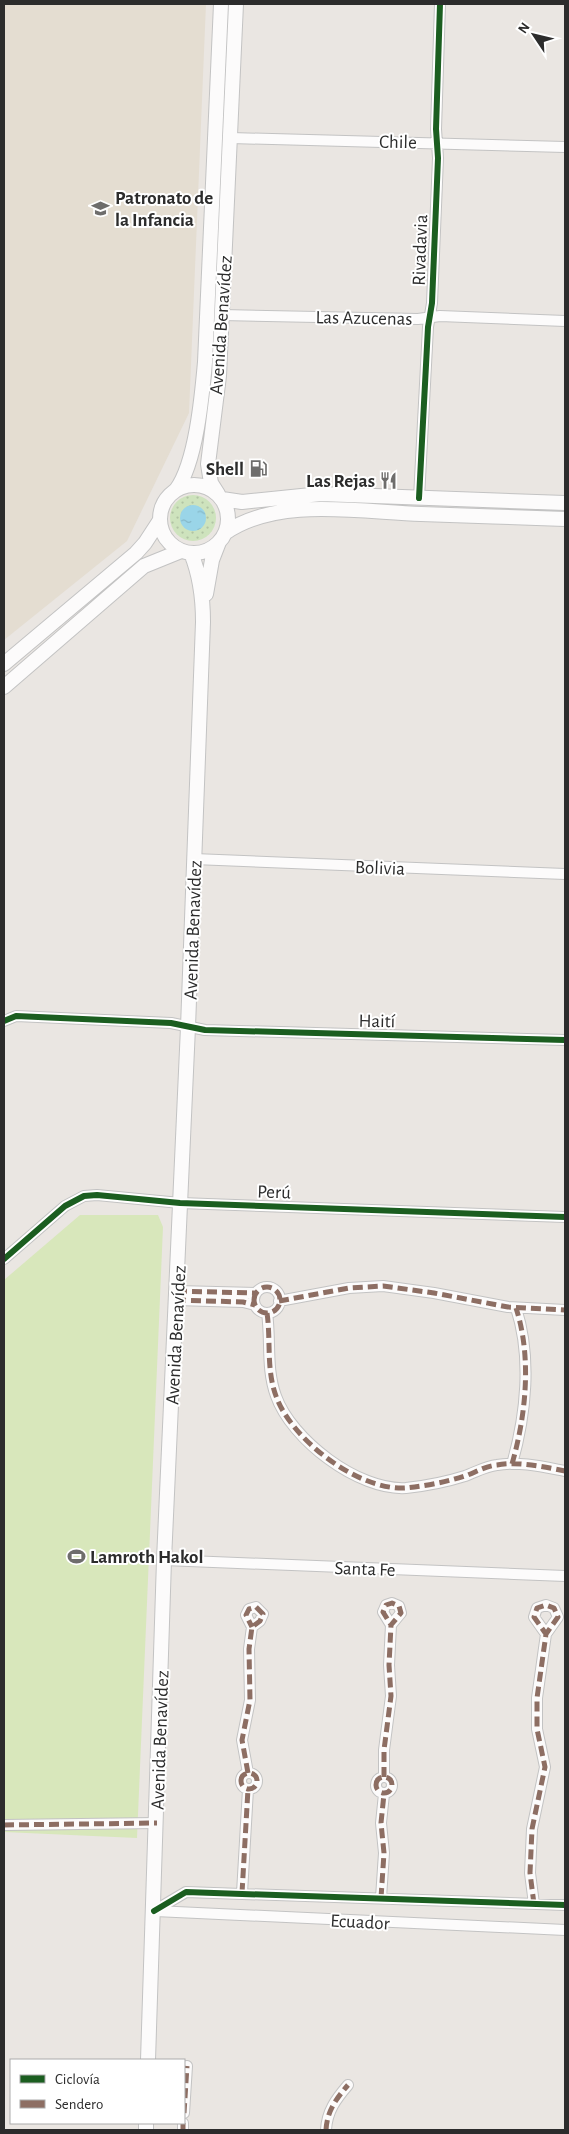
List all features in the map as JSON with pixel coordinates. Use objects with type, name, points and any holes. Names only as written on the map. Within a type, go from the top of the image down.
[{"type":"main road","name":"Avenida Benavídez","points":[[176,490],[188,468],[202,396],[221,4]]},
{"type":"main road","name":"Avenida Benavídez","points":[[220,496],[211,483],[208,464],[219,376],[236,4]]},
{"type":"main road","points":[[4,664],[136,553],[145,544],[160,520],[164,502],[176,490],[187,485],[198,485],[208,488],[220,496],[242,502],[321,494],[565,503]]},
{"type":"main road","points":[[220,496],[228,516],[222,538]]},
{"type":"main road","points":[[4,687],[144,566],[186,552],[206,551],[237,525],[259,516],[304,510],[565,519]]},
{"type":"main road","points":[[160,520],[166,538],[186,552]]},
{"type":"main road","name":"Avenida Benavídez","points":[[203,610],[212,560],[222,538]]},
{"type":"main road","name":"Avenida Benavídez","points":[[148,2059],[164,1560],[177,1296],[203,610],[197,567],[186,552]]},
{"type":"street","name":"Rivadavia","points":[[419,498],[438,158],[436,142],[440,4]]},
{"type":"street","name":"Chile","points":[[231,138],[436,142],[565,147]]},
{"type":"street","name":"Las Azucenas","points":[[222,315],[565,320]]},
{"type":"street","name":"Bolivia","points":[[194,859],[565,874]]},
{"type":"street","name":"Haití","points":[[4,1021],[16,1016],[171,1023],[205,1030],[565,1040]]},
{"type":"street","name":"Perú","points":[[4,1259],[65,1206],[84,1196],[97,1195],[180,1203],[565,1217]]},
{"type":"street","points":[[177,1296],[243,1302],[255,1305],[260,1311],[266,1313],[274,1311],[280,1301],[349,1288],[383,1286],[434,1292],[516,1308],[565,1310]]},
{"type":"street","points":[[177,1296],[256,1293],[263,1288],[271,1288],[277,1293],[280,1301]]},
{"type":"street","points":[[255,1305],[256,1293]]},
{"type":"street","points":[[512,1464],[522,1418],[525,1354],[521,1321],[516,1308]]},
{"type":"street","points":[[266,1313],[269,1330],[270,1374],[276,1396],[285,1414],[315,1449],[355,1475],[378,1484],[405,1488],[434,1484],[498,1464],[565,1471]]},
{"type":"street","name":"Santa Fe","points":[[164,1560],[565,1576]]},
{"type":"street","points":[[382,1898],[384,1853],[381,1823],[384,1794],[391,1790],[393,1785],[391,1780],[384,1777],[384,1750],[391,1696],[389,1671],[391,1625]]},
{"type":"street","points":[[242,1893],[248,1789],[253,1788],[257,1781],[253,1774],[248,1773],[242,1740],[250,1700],[249,1649],[252,1628]]},
{"type":"street","points":[[534,1904],[530,1873],[532,1829],[545,1767],[536,1715],[546,1634]]},
{"type":"street","points":[[4,1825],[157,1823]]},
{"type":"street","points":[[154,1911],[186,1892],[565,1905]]},
{"type":"street","name":"Ecuador","points":[[154,1911],[565,1930]]},
{"type":"street","points":[[185,2097],[187,2066]]},
{"type":"street","points":[[326,2130],[330,2108],[348,2085]]},
{"type":"shaded area","name":"Patronato de la Infancia","points":[[4,4],[206,4],[189,413],[127,541],[4,640]]},
{"type":"green space","points":[[189,495],[197,495],[206,499],[212,505],[216,518],[212,531],[206,537],[197,541],[189,541],[180,537],[174,531],[170,522],[170,514],[174,505],[180,499]]},
{"type":"green space","name":"Lamroth Hakol","points":[[80,1215],[158,1215],[163,1227],[137,1838],[4,1832],[4,1280]]},
{"type":"water","points":[[193,505],[202,509],[206,518],[202,527],[193,531],[184,527],[180,518],[184,509]]},
{"type":"marked path","points":[[279,1301],[349,1288],[383,1286],[434,1293],[508,1307],[565,1310]]},
{"type":"marked path","points":[[267,1287],[276,1291],[280,1300],[276,1309],[267,1313],[258,1309],[254,1300],[258,1291],[267,1287]]},
{"type":"marked path","points":[[177,1291],[256,1293]]},
{"type":"marked path","points":[[176,1300],[243,1302],[255,1305]]},
{"type":"marked path","points":[[512,1464],[521,1426],[525,1386],[524,1346],[516,1308]]},
{"type":"marked path","points":[[267,1313],[271,1375],[276,1396],[284,1412],[311,1445],[348,1472],[387,1487],[406,1488],[450,1480],[489,1467],[505,1464],[531,1465],[565,1471]]},
{"type":"marked path","points":[[384,1777],[384,1750],[391,1696],[389,1665],[391,1625],[401,1613],[399,1606],[392,1603],[386,1605],[383,1612],[391,1625]]},
{"type":"marked path","points":[[534,1904],[530,1873],[532,1829],[545,1767],[537,1729],[537,1698],[546,1634],[558,1617],[554,1608],[546,1605],[537,1608],[534,1617],[546,1634]]},
{"type":"marked path","points":[[248,1773],[242,1740],[250,1700],[249,1649],[252,1627],[260,1621],[263,1614],[256,1607],[249,1609],[246,1615],[252,1627]]},
{"type":"marked path","points":[[249,1773],[255,1775],[257,1781],[255,1787],[249,1789],[243,1787],[241,1781],[243,1775],[249,1773]]},
{"type":"marked path","points":[[384,1777],[390,1779],[392,1785],[390,1791],[384,1793],[378,1791],[376,1785],[378,1779],[384,1777]]},
{"type":"marked path","points":[[242,1893],[248,1789]]},
{"type":"marked path","points":[[381,1898],[384,1853],[381,1823],[384,1794]]},
{"type":"marked path","points":[[4,1825],[157,1823]]},
{"type":"marked path","points":[[185,2097],[187,2066]]},
{"type":"marked path","points":[[326,2130],[328,2117],[333,2106],[348,2085]]},
{"type":"marked path","points":[[183,2124],[183,2130]]},
{"type":"cycle path","points":[[419,498],[428,327],[432,303],[438,158],[436,129],[440,4]]},
{"type":"cycle path","points":[[4,1021],[16,1016],[171,1023],[205,1030],[565,1040]]},
{"type":"cycle path","points":[[4,1259],[65,1206],[84,1196],[97,1195],[180,1203],[565,1217]]},
{"type":"cycle path","points":[[154,1911],[186,1892],[565,1905]]},
{"type":"place","name":"Patronato de la Infancia","points":[[101,208]]},
{"type":"place","name":"Shell","points":[[258,468]]},
{"type":"place","name":"Las Rejas","points":[[389,480]]},
{"type":"place","name":"Lamroth Hakol","points":[[76,1556]]}]
